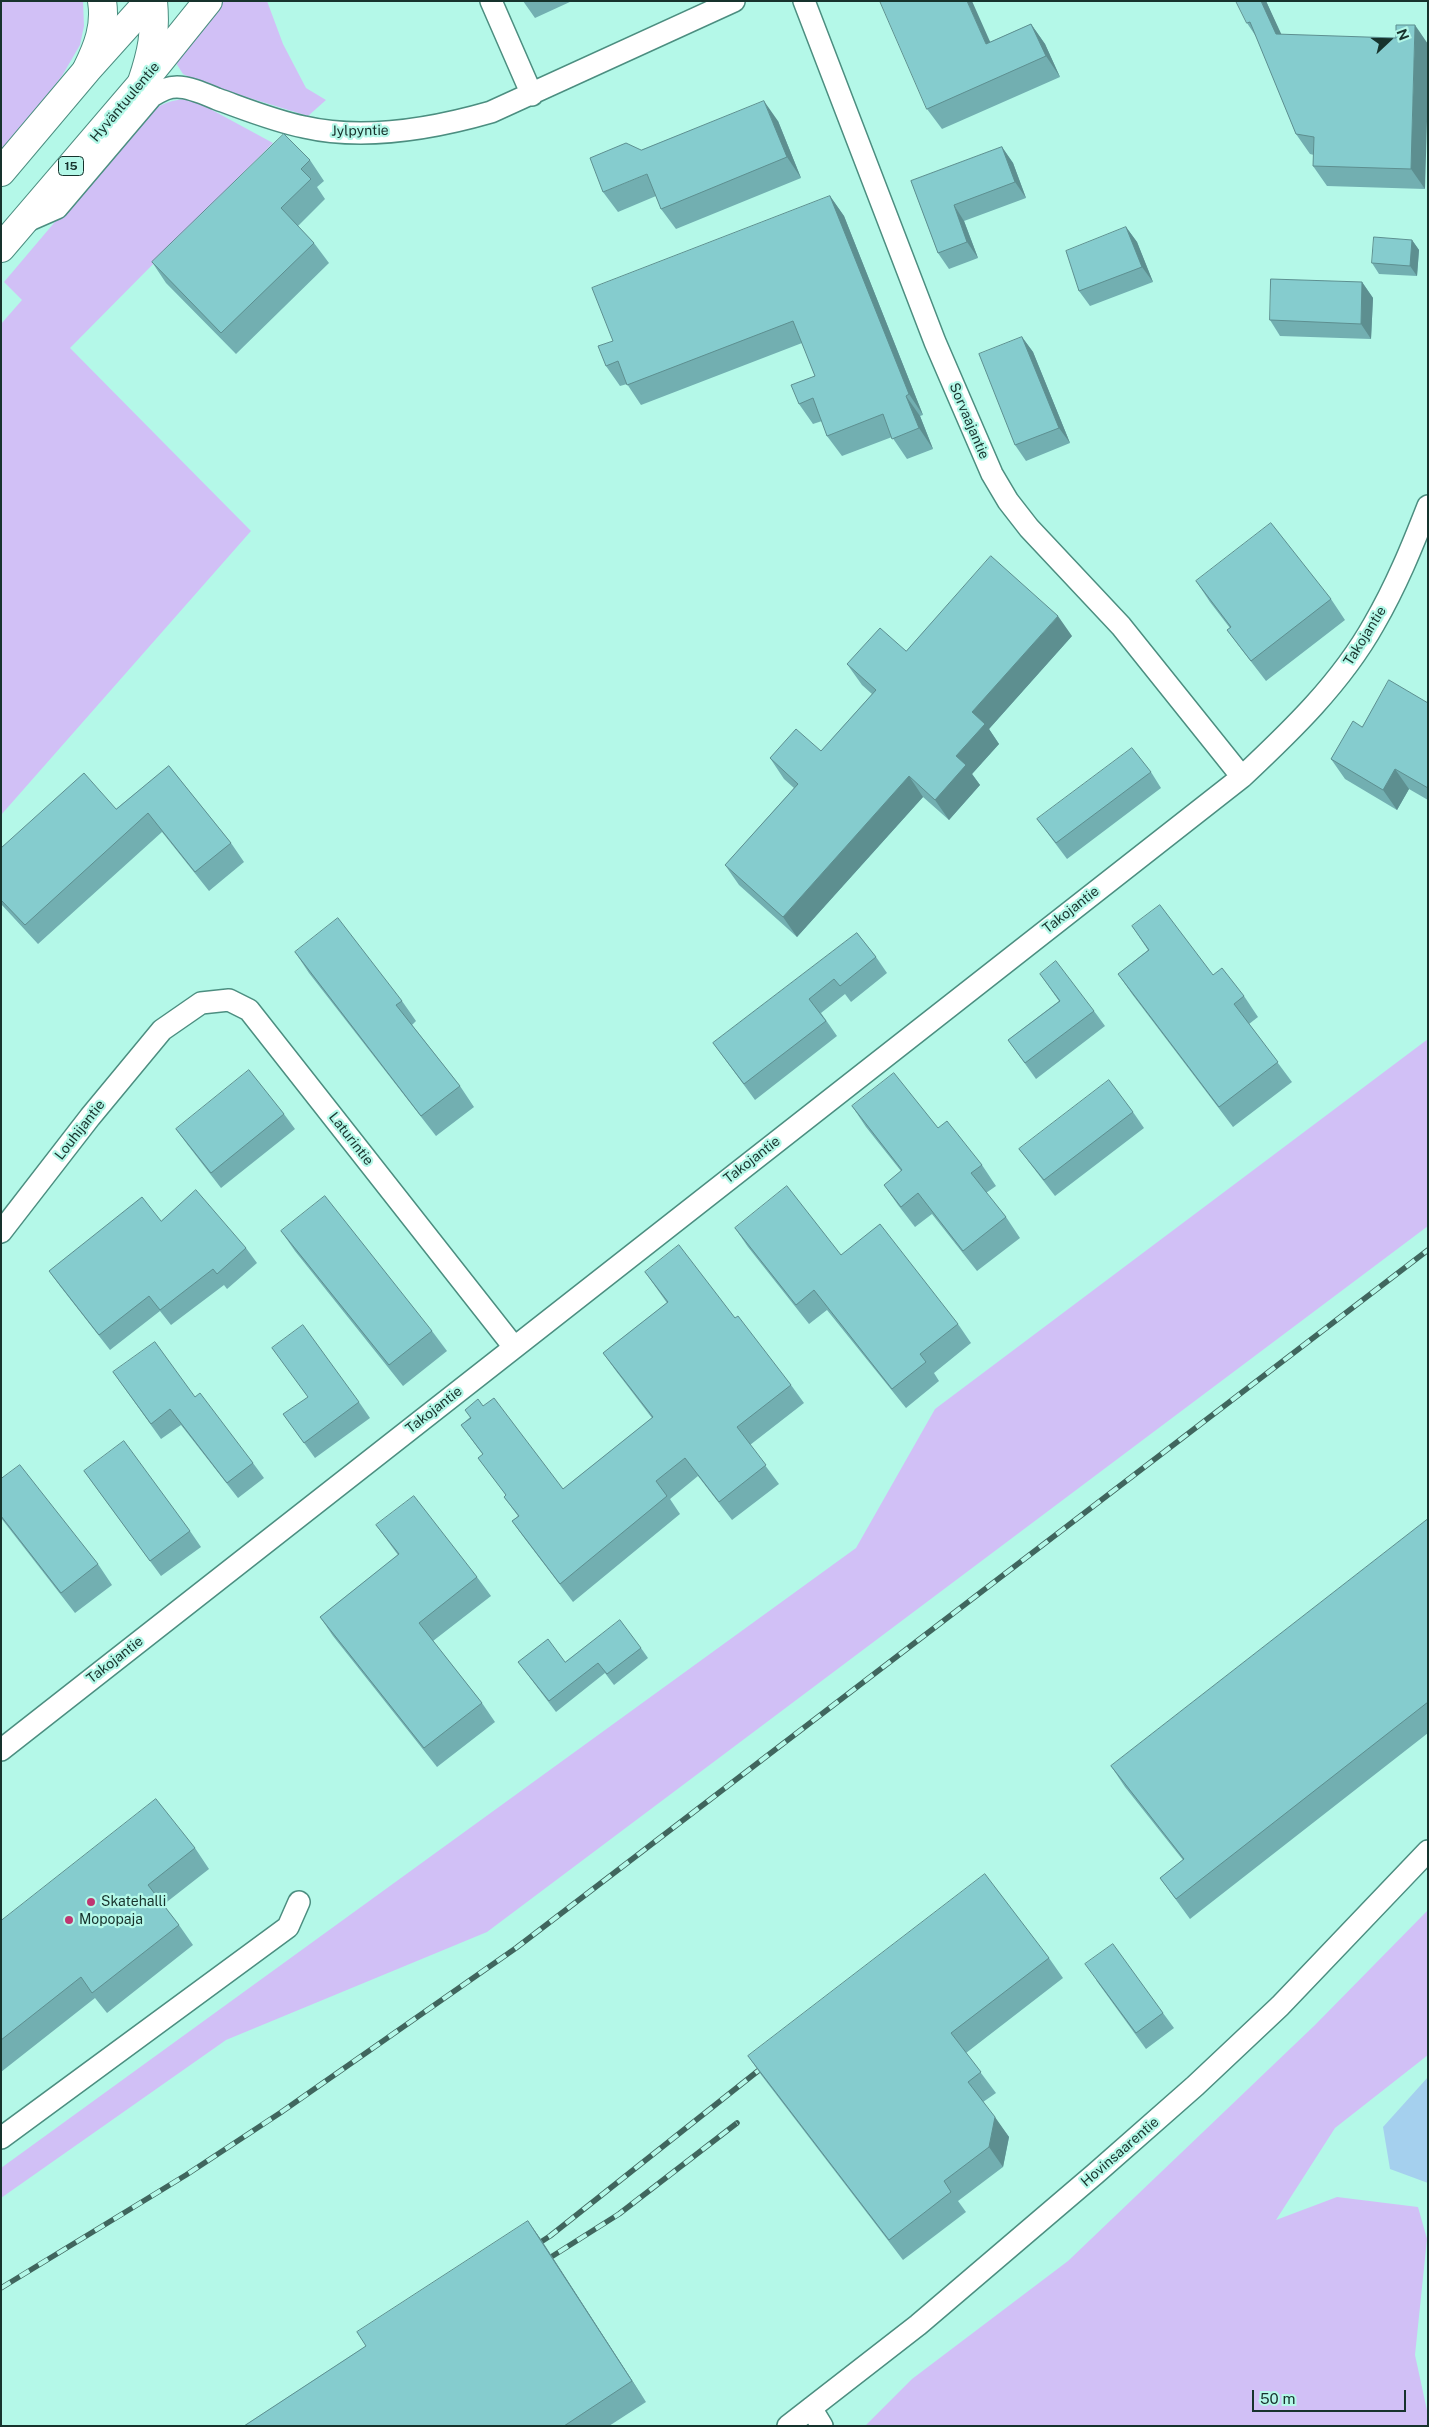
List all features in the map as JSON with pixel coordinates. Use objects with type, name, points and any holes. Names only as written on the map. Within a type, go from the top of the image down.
[{"type":"main road","points":[[86,70],[100,42],[104,12],[102,1]]},
{"type":"main road","points":[[1,172],[86,70],[148,1]]},
{"type":"main road","points":[[142,83],[152,52],[156,27],[153,1]]},
{"type":"main road","name":"Hyväntuulentie","points":[[1,248],[142,83],[208,1]]},
{"type":"street","points":[[491,1],[532,95]]},
{"type":"street","name":"Jylpyntie","points":[[24,223],[57,208],[152,96],[164,89],[178,87],[197,92],[301,127],[335,134],[376,132],[457,122],[491,112],[532,95],[734,1]]},
{"type":"street","name":"Sorvaajantie","points":[[804,1],[935,342],[992,474],[1008,501],[1030,528],[1121,626],[1242,777]]},
{"type":"street","name":"Takojantie","points":[[1,1750],[1242,777],[1293,730],[1341,674],[1373,626],[1407,562],[1428,506]]},
{"type":"street","name":"Laturintie","points":[[162,1030],[201,1003],[229,1000],[249,1010],[514,1347]]},
{"type":"street","name":"Louhijantie","points":[[1,1232],[90,1117],[162,1030]]},
{"type":"street","name":"Hovinsaarentie","points":[[788,2426],[918,2325],[1095,2174],[1194,2086],[1280,2006],[1428,1851]]},
{"type":"street","points":[[1,2138],[288,1928],[299,1902]]},
{"type":"street","points":[[810,2408],[822,2426]]},
{"type":"shaded area","points":[[1,1],[83,1],[84,26],[80,45],[62,76],[1,153]]},
{"type":"shaded area","points":[[223,1],[267,1],[283,44],[306,88],[326,100],[308,116],[204,84],[183,74],[176,63],[178,58]]},
{"type":"shaded area","points":[[184,99],[201,104],[273,143],[70,348],[251,531],[1,815],[1,324],[22,300],[4,282],[142,119],[161,105]]},
{"type":"shaded area","points":[[1428,1039],[1428,1226],[487,1932],[226,2040],[1,2198],[1,2168],[856,1548],[935,1409]]},
{"type":"shaded area","points":[[1428,1910],[1428,2055],[1335,2128],[1276,2220],[1337,2197],[1418,2207],[1427,2239],[1415,2355],[1428,2415],[1428,2426],[865,2426],[912,2379],[1068,2261],[1315,2025]]},
{"type":"water","points":[[1428,2077],[1428,2183],[1390,2169],[1383,2127]]},
{"type":"building","points":[[880,1],[967,1],[986,44],[1031,24],[1046,56],[927,109]]},
{"type":"building","points":[[1236,1],[1261,1],[1276,34],[1396,38],[1396,25],[1415,25],[1411,169],[1313,166],[1314,137],[1296,134],[1250,22],[1247,23]]},
{"type":"building","points":[[764,101],[787,157],[661,209],[647,174],[603,192],[590,158],[626,143],[641,150]]},
{"type":"building","points":[[284,134],[310,160],[301,169],[311,179],[281,208],[314,243],[221,333],[152,262]]},
{"type":"building","points":[[1002,147],[1015,182],[954,205],[967,242],[938,253],[911,181]]},
{"type":"building","points":[[830,196],[909,394],[906,396],[919,428],[892,439],[883,414],[827,436],[813,398],[799,404],[791,385],[815,376],[793,321],[627,385],[618,361],[606,366],[598,346],[613,341],[592,288]]},
{"type":"building","points":[[1126,227],[1142,267],[1079,291],[1066,251]]},
{"type":"building","points":[[1374,237],[1412,240],[1410,266],[1372,263]]},
{"type":"building","points":[[1271,279],[1362,282],[1361,324],[1270,320]]},
{"type":"building","points":[[1022,337],[1059,428],[1015,445],[979,354]]},
{"type":"building","points":[[1271,523],[1331,599],[1251,661],[1227,630],[1231,627],[1196,581]]},
{"type":"building","points":[[991,556],[1058,616],[972,712],[985,724],[956,756],[966,765],[935,800],[909,776],[783,917],[725,865],[798,784],[770,758],[796,729],[821,751],[876,690],[847,664],[880,628],[906,651]]},
{"type":"building","points":[[1389,680],[1428,703],[1428,788],[1395,769],[1383,790],[1331,759],[1353,721],[1362,727]]},
{"type":"building","points":[[1132,748],[1151,772],[1056,843],[1037,819]]},
{"type":"building","points":[[169,766],[231,843],[195,872],[148,813],[25,925],[1,900],[1,848],[84,773],[116,809]]},
{"type":"building","points":[[1160,905],[1213,975],[1222,968],[1244,996],[1234,1004],[1278,1062],[1219,1107],[1118,974],[1149,950],[1132,926]]},
{"type":"building","points":[[338,918],[402,1001],[396,1005],[460,1086],[421,1116],[295,952]]},
{"type":"building","points":[[857,933],[876,957],[840,986],[834,979],[809,999],[826,1021],[744,1084],[713,1043]]},
{"type":"building","points":[[1056,961],[1094,1011],[1025,1063],[1008,1040],[1060,1001],[1040,974]]},
{"type":"building","points":[[249,1070],[284,1114],[211,1173],[176,1129]]},
{"type":"building","points":[[894,1073],[938,1128],[947,1121],[982,1165],[971,1173],[1006,1217],[963,1251],[918,1193],[901,1207],[884,1185],[902,1170],[852,1106]]},
{"type":"building","points":[[1109,1080],[1133,1112],[1044,1180],[1019,1149]]},
{"type":"building","points":[[787,1186],[841,1255],[880,1224],[958,1324],[920,1354],[926,1362],[892,1389],[814,1290],[796,1305],[735,1228]]},
{"type":"building","points":[[196,1190],[246,1248],[217,1274],[213,1269],[160,1310],[149,1296],[99,1335],[49,1271],[142,1197],[161,1221]]},
{"type":"building","points":[[325,1196],[432,1331],[389,1365],[281,1231]]},
{"type":"building","points":[[679,1245],[735,1318],[738,1316],[791,1385],[737,1427],[766,1465],[719,1502],[685,1458],[656,1481],[667,1496],[560,1584],[512,1521],[519,1516],[504,1497],[506,1495],[478,1458],[483,1454],[461,1425],[471,1418],[465,1410],[478,1399],[483,1406],[494,1398],[563,1489],[653,1417],[603,1353],[668,1302],[645,1272]]},
{"type":"building","points":[[303,1325],[359,1402],[304,1443],[283,1414],[308,1397],[272,1348]]},
{"type":"building","points":[[155,1342],[195,1397],[200,1393],[253,1463],[227,1483],[170,1409],[151,1424],[113,1372]]},
{"type":"building","points":[[124,1441],[190,1531],[150,1561],[84,1471]]},
{"type":"building","points":[[20,1465],[98,1564],[61,1593],[1,1516],[1,1479]]},
{"type":"building","points":[[414,1496],[477,1577],[419,1623],[482,1703],[424,1748],[320,1617],[399,1554],[376,1525]]},
{"type":"building","points":[[1428,1519],[1428,1702],[1176,1899],[1160,1878],[1184,1859],[1111,1766]]},
{"type":"building","points":[[620,1620],[641,1648],[607,1674],[598,1663],[549,1701],[518,1662],[548,1639],[565,1662]]},
{"type":"building","points":[[156,1799],[195,1848],[148,1885],[179,1925],[92,1993],[81,1977],[1,2040],[1,1921]]},
{"type":"building","points":[[985,1874],[1049,1958],[951,2033],[981,2072],[968,2082],[995,2117],[989,2147],[944,2181],[951,2192],[889,2240],[748,2056]]},
{"type":"building","points":[[1113,1944],[1163,2013],[1136,2033],[1085,1964]]},
{"type":"building","points":[[528,2221],[632,2381],[564,2426],[244,2426],[366,2346],[357,2332]]},
{"type":"railway","points":[[1,2288],[186,2175],[280,2113],[516,1948],[1428,1250]]},
{"type":"railway","points":[[530,2249],[550,2236],[768,2063]]},
{"type":"railway","points":[[540,2264],[619,2214],[737,2123]]},
{"type":"place","name":"Skatehalli","points":[[91,1902]]},
{"type":"place","name":"Mopopaja","points":[[69,1920]]}]
